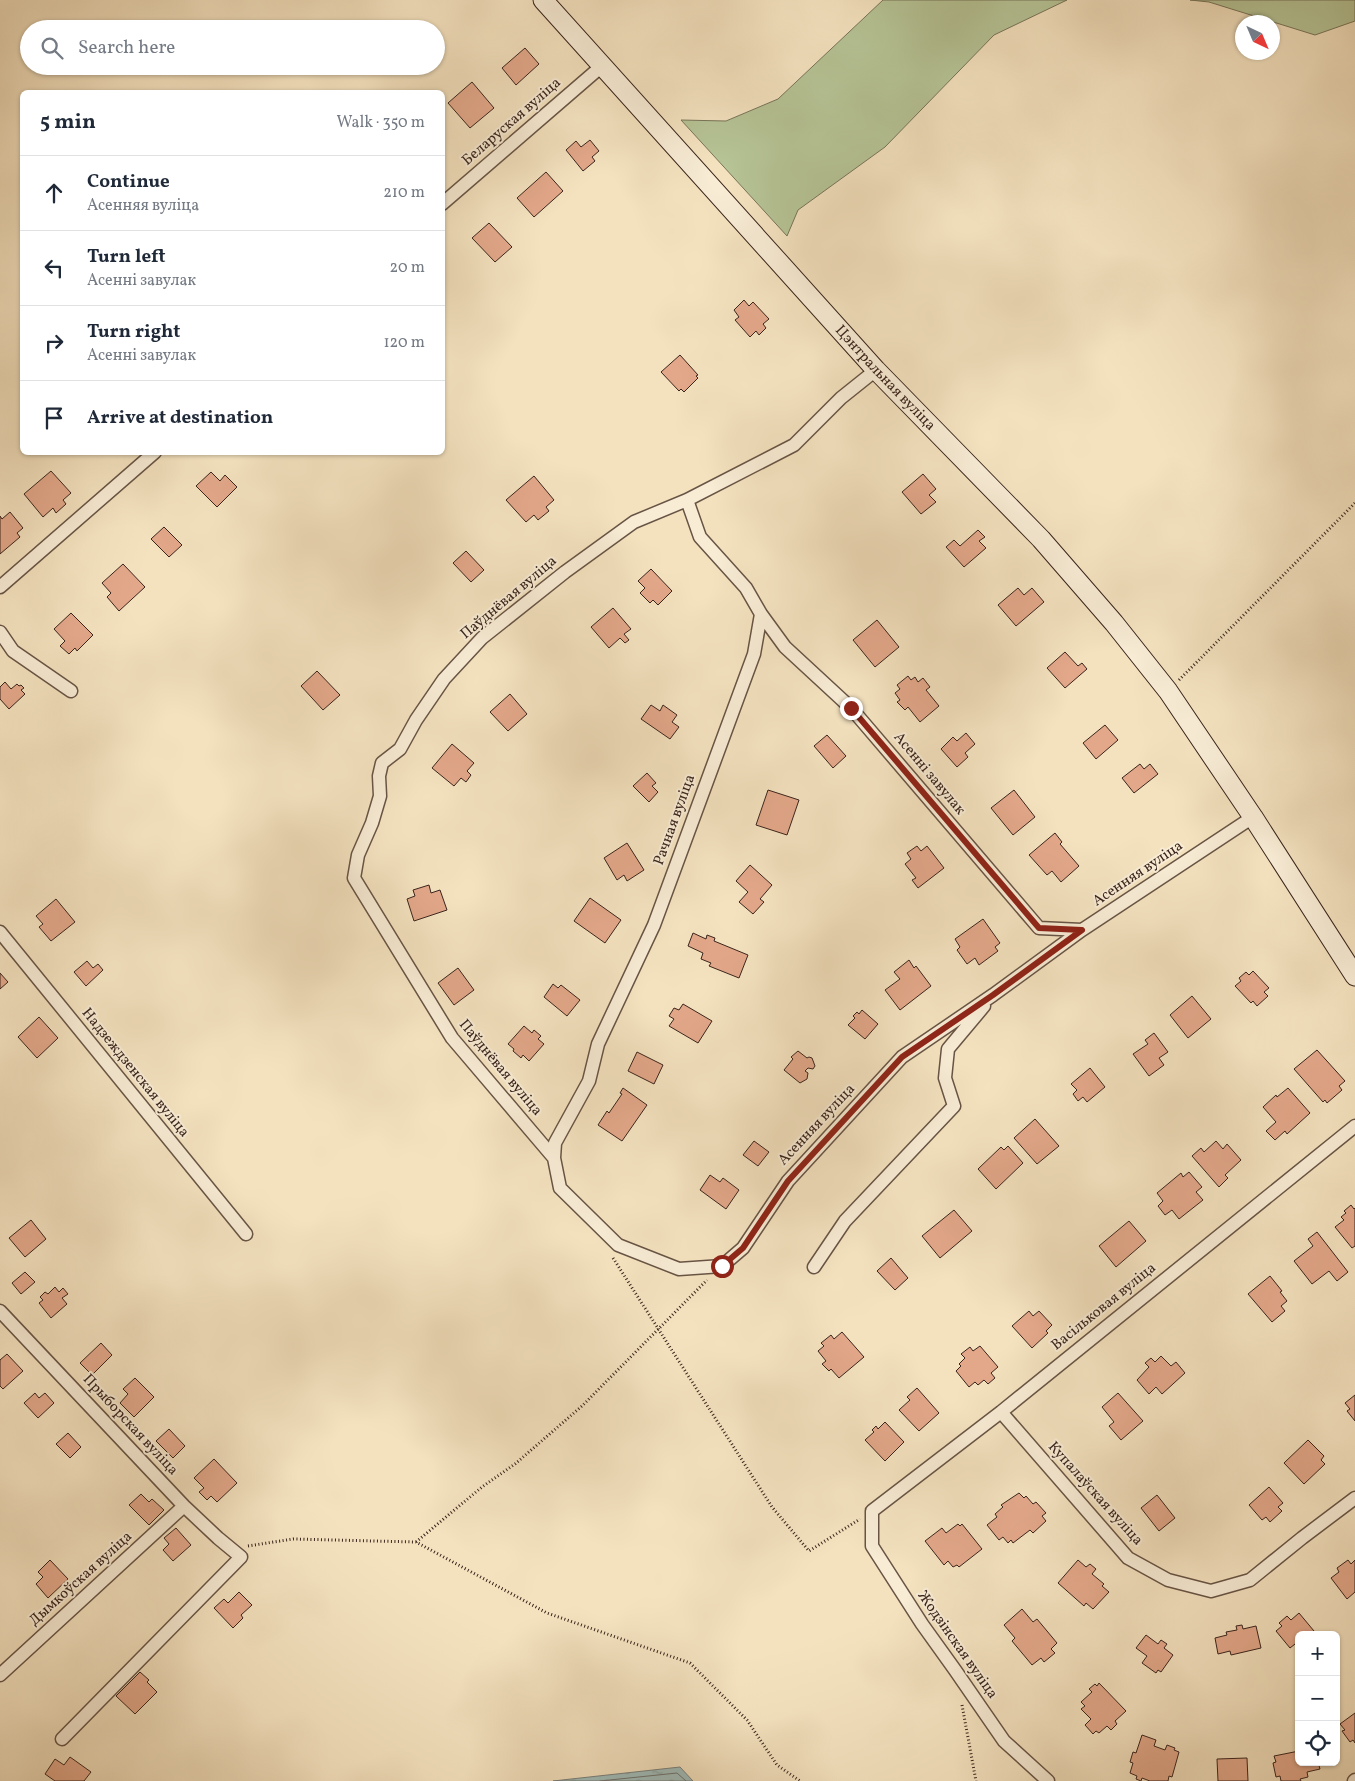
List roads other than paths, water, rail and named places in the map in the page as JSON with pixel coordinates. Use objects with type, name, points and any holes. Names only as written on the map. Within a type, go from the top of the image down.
[{"type":"street","name":"Цэнтральная вуліца","points":[[543,0],[876,370],[1040,539],[1114,623],[1168,692],[1253,817],[1355,976]]},
{"type":"street","name":"Беларуская вуліца","points":[[445,201],[603,65]]},
{"type":"street","name":"Паўднёвая вуліца","points":[[554,1158],[452,1038],[354,878],[358,855],[372,823],[380,796],[378,776],[382,764],[400,749],[416,720],[444,679],[482,638],[565,572],[634,522],[687,500],[794,444],[841,398],[876,370]]},
{"type":"street","points":[[0,587],[152,455]]},
{"type":"street","points":[[687,500],[700,537],[746,588],[760,614]]},
{"type":"street","name":"Асенні завулак","points":[[760,614],[785,646],[851,708],[1039,928],[1082,930]]},
{"type":"street","name":"Рачная вуліца","points":[[554,1158],[555,1143],[589,1081],[598,1044],[654,925],[754,654],[760,614]]},
{"type":"street","points":[[0,632],[13,650],[71,691]]},
{"type":"street","name":"Асенняя вуліца","points":[[554,1158],[560,1188],[613,1247],[679,1269],[722,1266],[743,1248],[788,1181],[902,1057],[993,995],[1082,930],[1253,817]]},
{"type":"street","name":"Надзеждзенская вуліца","points":[[0,932],[246,1234]]},
{"type":"street","name":"Асенняя вуліца","points":[[814,1268],[845,1222],[954,1106],[945,1078],[948,1049],[993,995]]},
{"type":"street","name":"Васільковая вуліца","points":[[872,1512],[1001,1412],[1355,1126]]},
{"type":"street","name":"Прыборская вуліца","points":[[0,1311],[184,1506],[236,1553],[62,1739]]},
{"type":"street","name":"Купалаўская вуліца","points":[[1001,1412],[1128,1558],[1168,1580],[1211,1591],[1250,1580],[1355,1498]]},
{"type":"street","name":"Дымкоўская вуліца","points":[[0,1675],[184,1506]]},
{"type":"street","name":"Жодзінская вуліца","points":[[872,1512],[872,1546],[922,1624],[1004,1741],[1048,1781]]},
{"type":"water","points":[[680,1767],[693,1781],[553,1781]]}]
